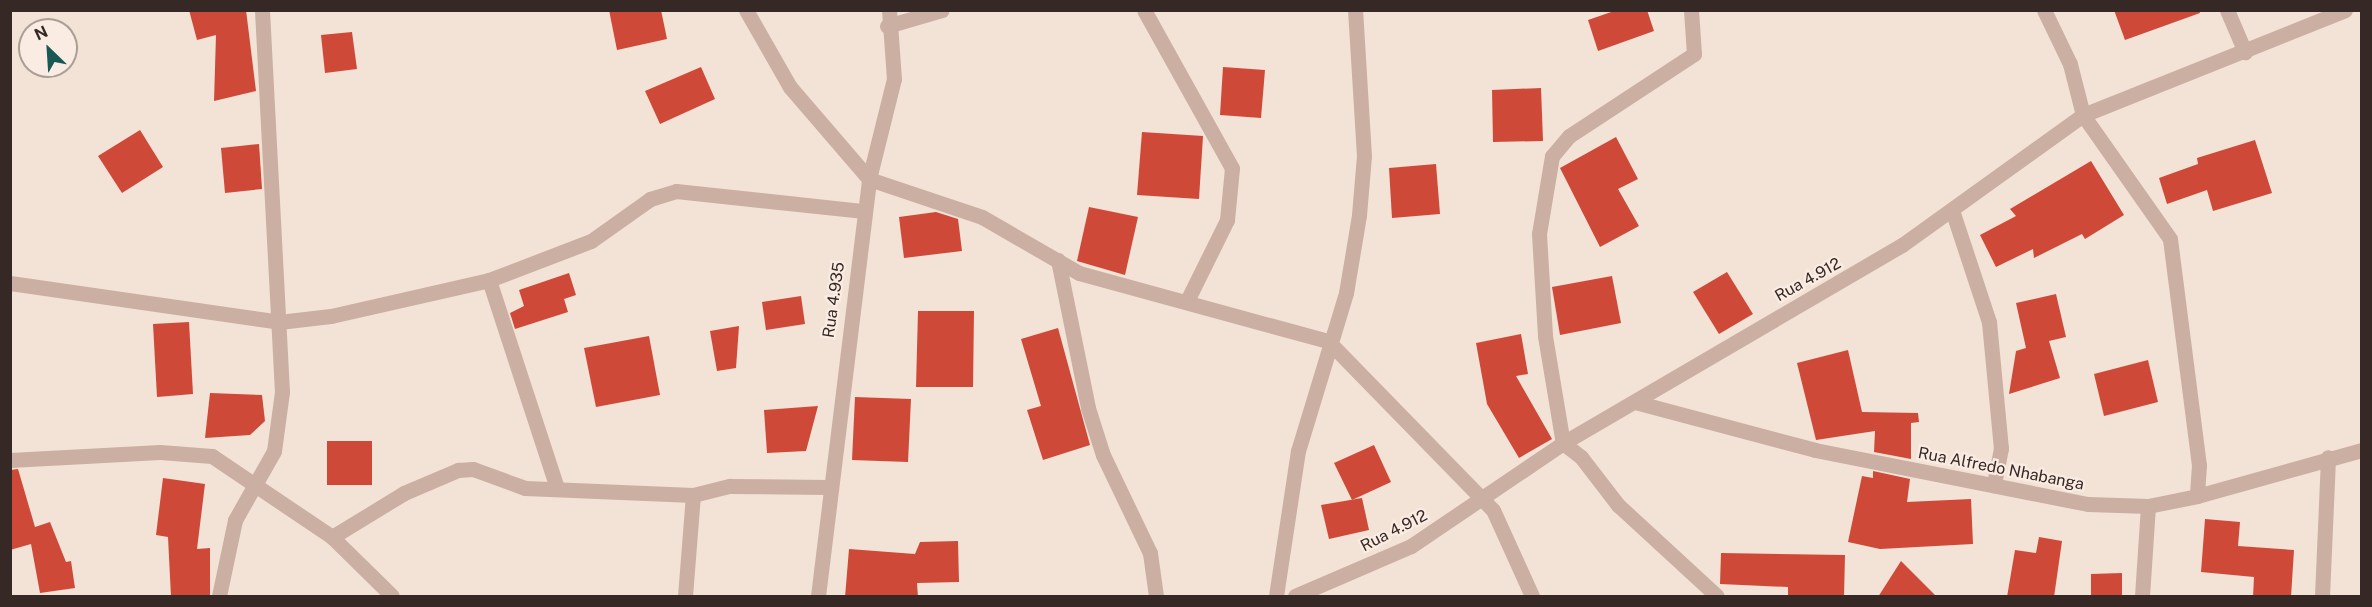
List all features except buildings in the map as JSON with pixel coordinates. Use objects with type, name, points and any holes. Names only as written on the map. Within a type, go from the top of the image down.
[{"type":"street","points":[[219,597],[235,519],[274,451],[282,392],[262,10]]},
{"type":"street","points":[[746,10],[790,87],[869,179],[982,217],[1079,273],[1328,341],[1493,510],[1532,597]]},
{"type":"street","name":"Rua 4.935","points":[[818,597],[828,487],[864,211],[869,179],[894,79],[887,26],[889,10]]},
{"type":"street","points":[[887,26],[942,10]]},
{"type":"street","points":[[1144,10],[1232,168],[1227,219],[1187,301]]},
{"type":"street","points":[[1276,597],[1298,451],[1328,341],[1346,292],[1363,168],[1355,10]]},
{"type":"street","points":[[1691,10],[1694,54],[1569,136],[1552,156],[1539,234],[1545,336],[1563,443],[1581,457],[1618,505],[1718,597]]},
{"type":"street","points":[[2044,10],[2070,64],[2083,115],[2170,239],[2199,465],[2197,496]]},
{"type":"street","points":[[2227,10],[2245,52]]},
{"type":"street","name":"Rua 4.912","points":[[1295,597],[1411,546],[1482,501],[1563,443],[1820,295],[1952,210],[2083,115],[2345,10]]},
{"type":"street","points":[[10,283],[216,317],[279,322],[331,316],[489,280],[591,241],[650,199],[676,191],[864,211]]},
{"type":"street","points":[[1952,210],[1989,322],[2001,448],[1994,485]]},
{"type":"street","points":[[1058,260],[1088,408],[1102,455],[1150,553],[1156,597]]},
{"type":"street","points":[[489,280],[558,488]]},
{"type":"street","name":"Rua Alfredo Nhabanga","points":[[1635,402],[1815,450],[2088,504],[2148,506],[2197,496],[2361,450]]},
{"type":"street","points":[[10,460],[160,452],[212,456],[332,537],[392,597]]},
{"type":"street","points":[[2322,597],[2328,458]]},
{"type":"street","points":[[332,537],[404,493],[458,470],[472,469],[525,488],[693,495],[730,486],[828,487]]},
{"type":"street","points":[[685,597],[693,495]]},
{"type":"street","points":[[2142,597],[2148,506]]}]
